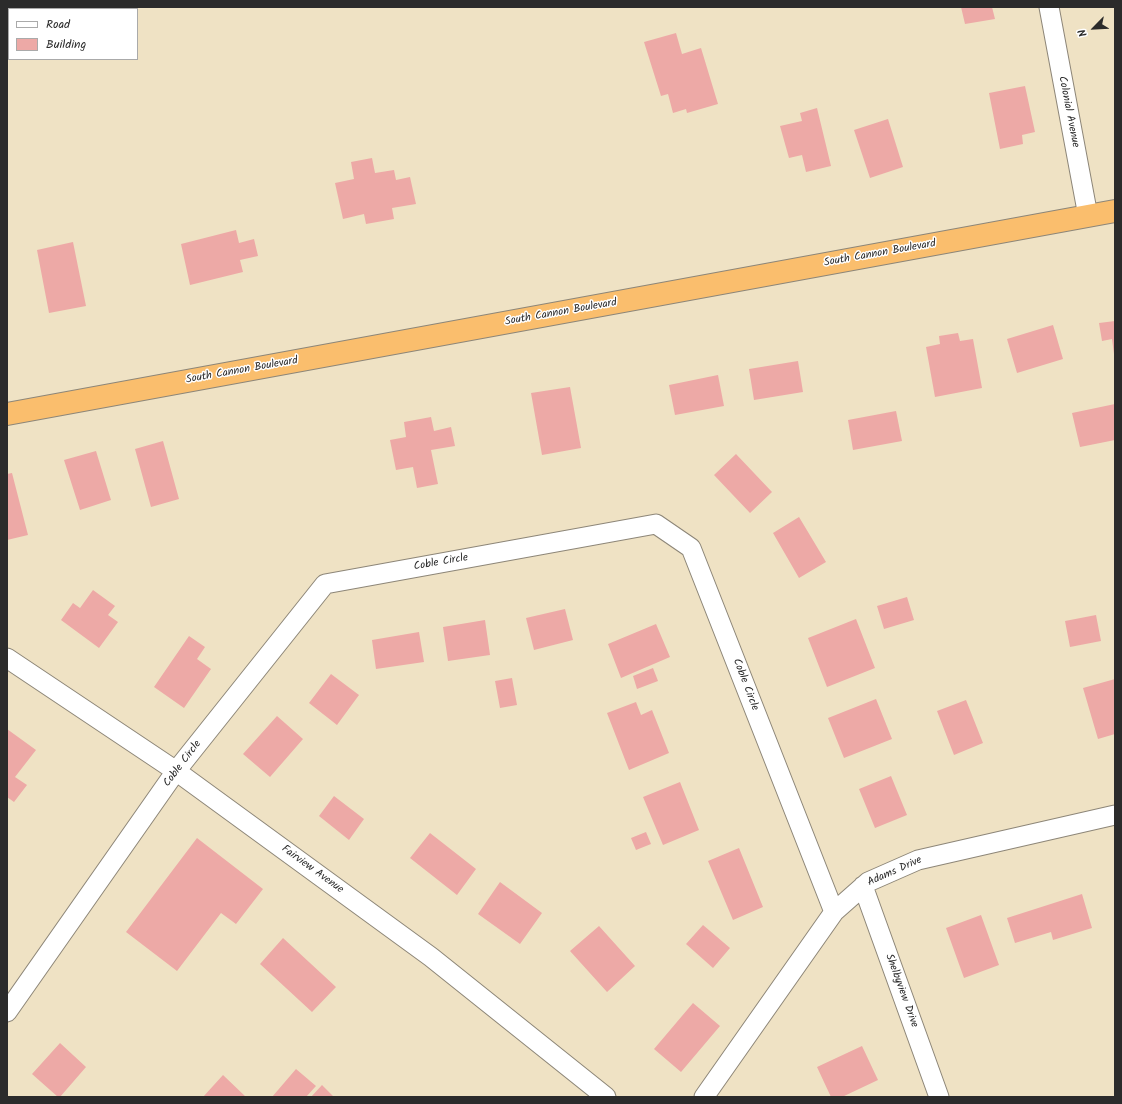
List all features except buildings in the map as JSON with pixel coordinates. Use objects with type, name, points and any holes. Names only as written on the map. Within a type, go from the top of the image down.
[{"type":"highway","name":"South Cannon Boulevard","points":[[7,414],[1115,211]]},
{"type":"street","name":"Colonial Avenue","points":[[1049,7],[1088,216]]},
{"type":"street","name":"Coble Circle","points":[[7,1012],[176,771],[325,584],[656,524],[691,548],[834,912]]},
{"type":"street","name":"Fairview Avenue","points":[[7,658],[176,771],[431,957],[606,1097]]},
{"type":"street","name":"Adams Drive","points":[[704,1097],[834,912],[868,882],[918,860],[1115,815]]},
{"type":"street","name":"Shelbyview Drive","points":[[864,886],[939,1097]]}]
